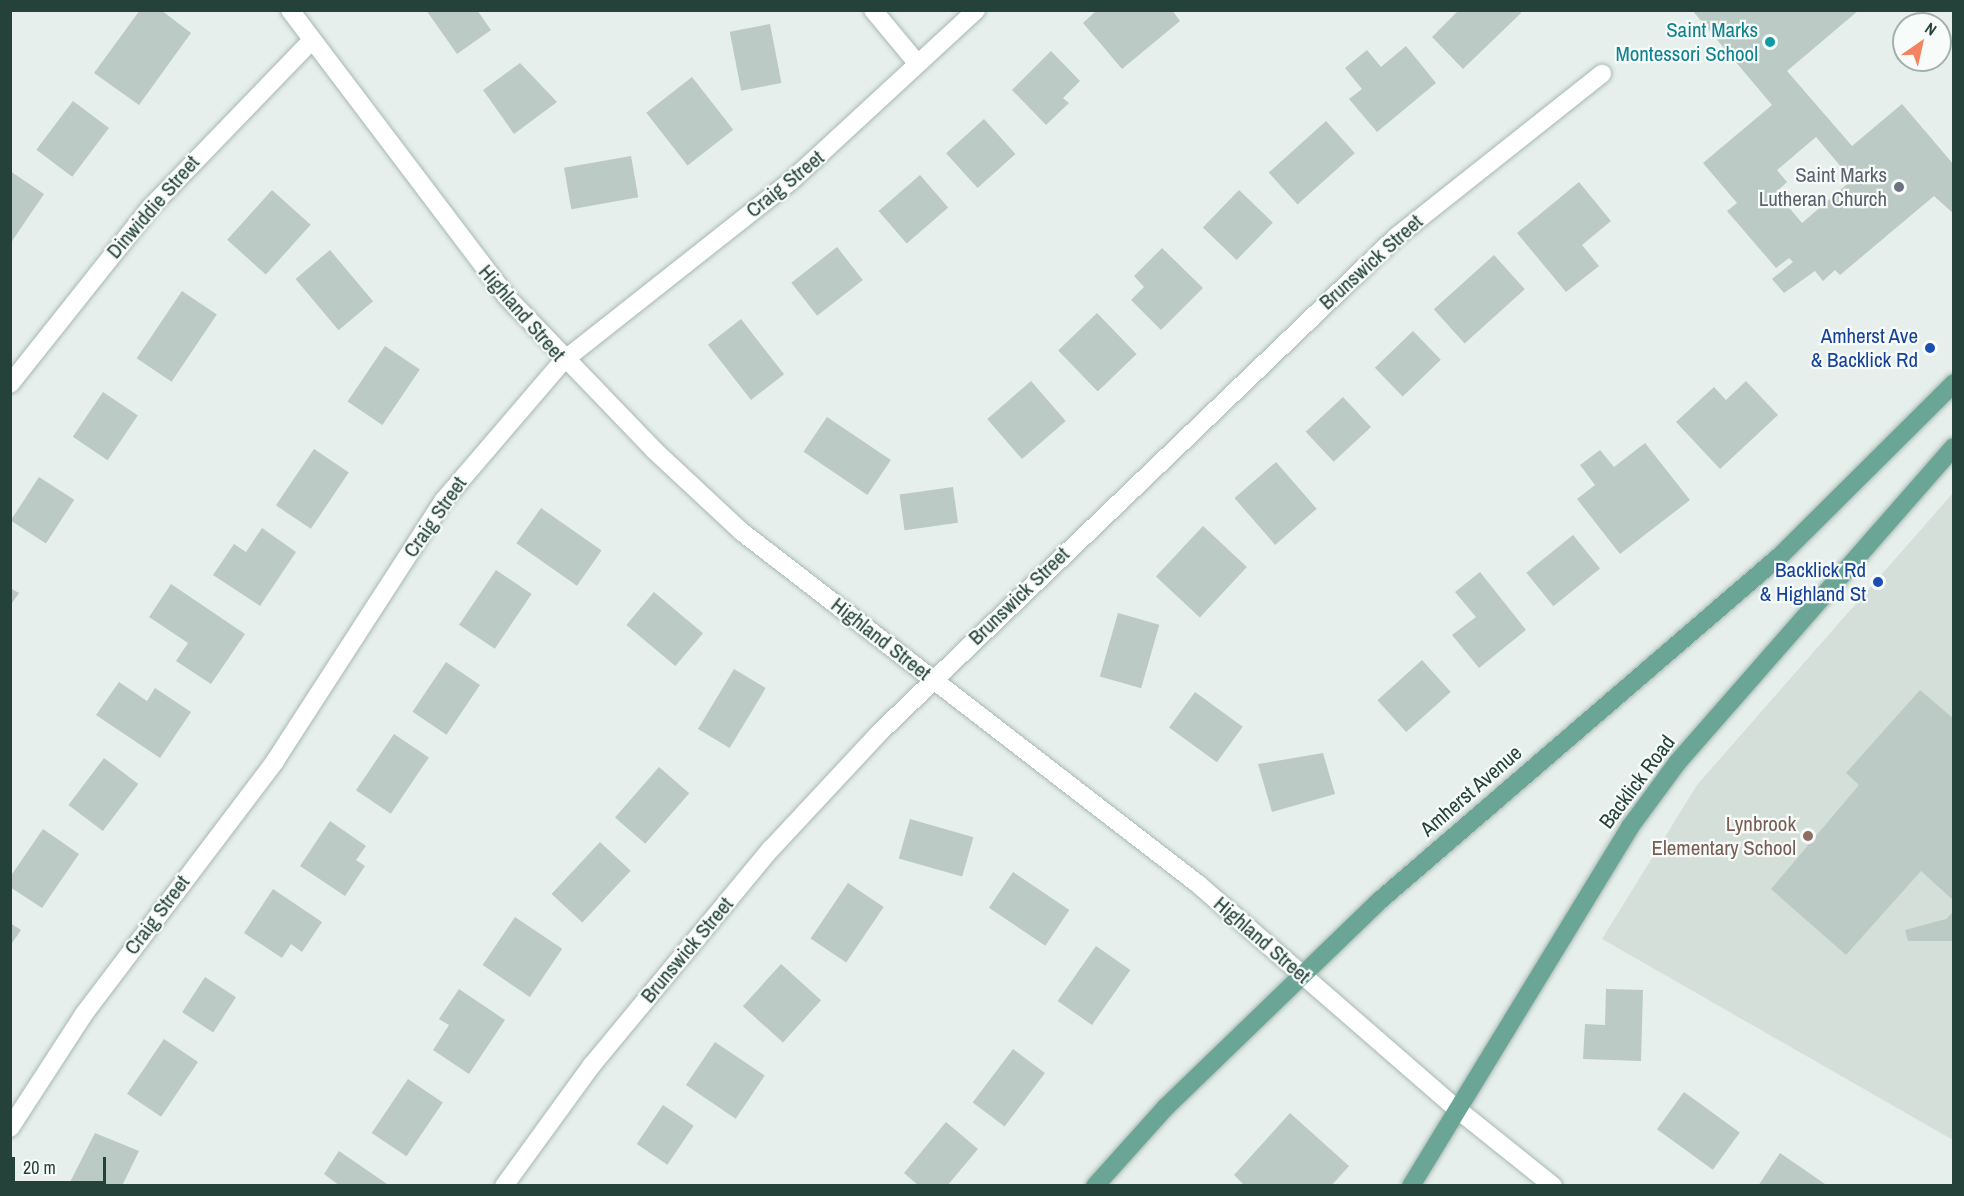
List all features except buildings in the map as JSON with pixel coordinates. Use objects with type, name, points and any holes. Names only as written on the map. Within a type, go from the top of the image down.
[{"type":"main road","name":"Amherst Avenue","points":[[1095,1185],[1166,1107],[1303,975],[1523,775],[1781,555],[1892,447],[1953,383]]},
{"type":"main road","name":"Backlick Road","points":[[1412,1185],[1612,853],[1677,763],[1953,447]]},
{"type":"street","name":"Highland Street","points":[[290,10],[310,42],[453,230],[563,361],[742,532],[1135,833],[1457,1109],[1554,1185]]},
{"type":"street","points":[[873,10],[917,63]]},
{"type":"street","name":"Craig Street","points":[[10,1128],[84,1014],[275,761],[443,501],[563,361],[791,181],[975,10]]},
{"type":"street","name":"Dinwiddie Street","points":[[10,384],[149,209],[310,42]]},
{"type":"street","name":"Brunswick Street","points":[[504,1185],[592,1065],[771,849],[933,679],[1396,237],[1602,74]]},
{"type":"shaded area","name":"Lynbrook Elementary School","points":[[1953,493],[1953,1140],[1602,939],[1697,785]]},
{"type":"place","name":"Saint Marks Montessori School","points":[[1770,42]]},
{"type":"place","name":"Saint Marks Lutheran Church","points":[[1899,187]]},
{"type":"place","name":"Amherst Ave & Backlick Rd","points":[[1930,348]]},
{"type":"place","name":"Backlick Rd & Highland St","points":[[1878,582]]},
{"type":"place","name":"Lynbrook Elementary School","points":[[1808,836]]}]
